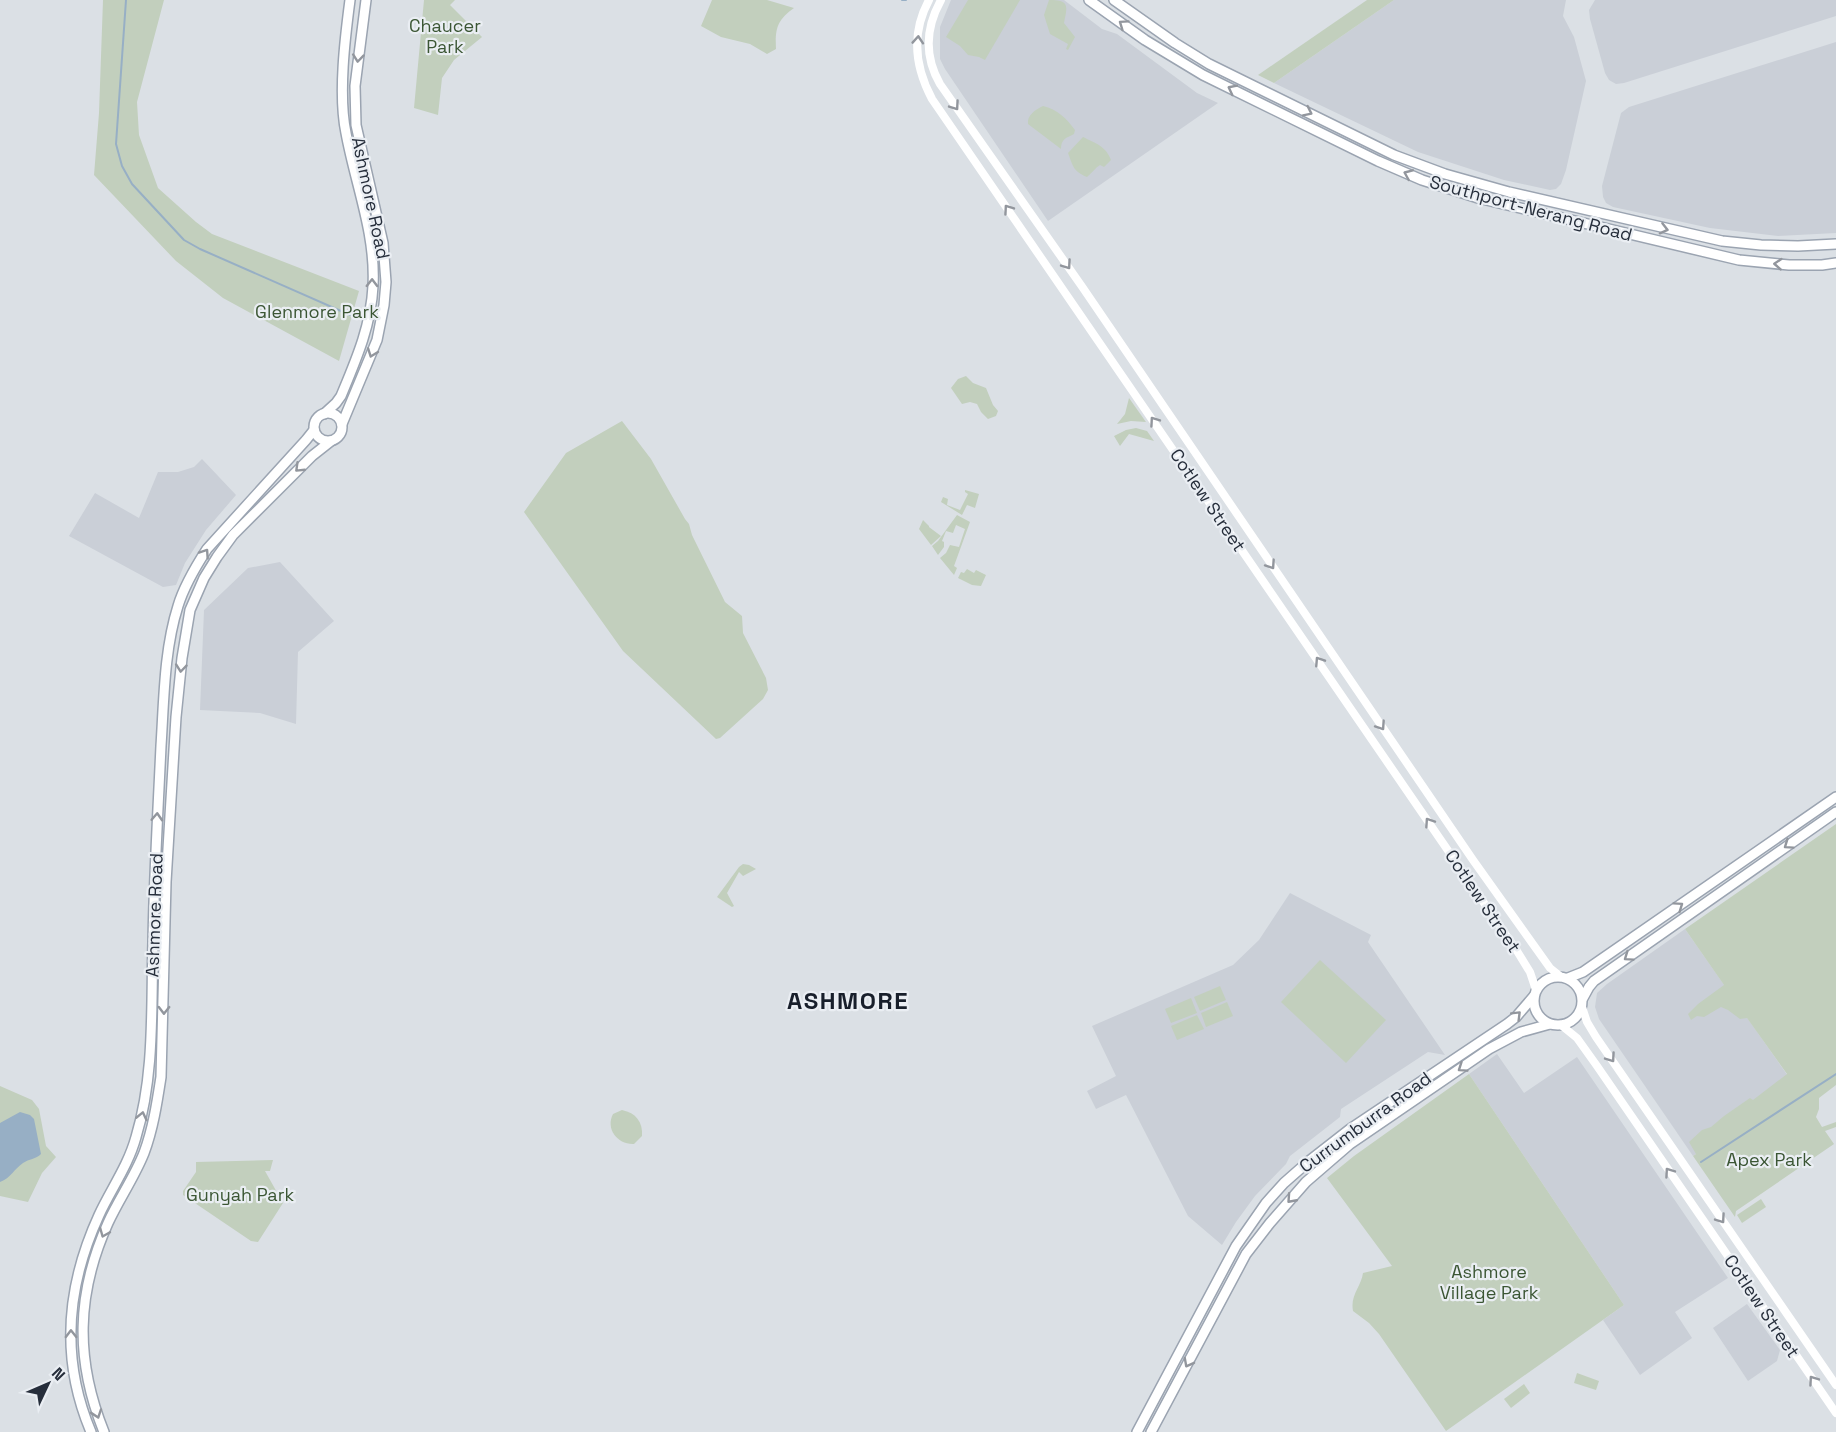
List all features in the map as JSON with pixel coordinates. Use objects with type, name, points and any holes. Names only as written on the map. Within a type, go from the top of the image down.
[{"type":"main road","name":"Ashmore Road","points":[[324,414],[341,396],[363,342],[373,286],[373,265],[367,225],[345,130],[343,93],[345,35],[350,0]]},
{"type":"main road","name":"Ashmore Road","points":[[342,424],[376,340],[384,305],[386,282],[383,243],[356,125],[356,86],[366,0]]},
{"type":"main road","name":"Cotlew Street","points":[[929,0],[916,38],[919,68],[932,99],[1522,959],[1530,972],[1535,993]]},
{"type":"main road","name":"Cotlew Street","points":[[941,0],[933,19],[928,44],[931,64],[940,84],[1083,288],[1467,852],[1550,968],[1564,977]]},
{"type":"main road","name":"Southport-Nerang Road","points":[[1089,0],[1145,40],[1203,75],[1378,161],[1422,180],[1478,198],[1739,260],[1789,265],[1836,263]]},
{"type":"main road","name":"Southport-Nerang Road","points":[[1114,0],[1209,64],[1394,154],[1445,174],[1509,192],[1722,241],[1771,246],[1836,244]]},
{"type":"main road","points":[[324,414],[333,414],[342,424],[339,436],[331,441],[322,440],[315,434],[315,421],[324,414]]},
{"type":"main road","name":"Ashmore Road","points":[[91,1432],[76,1389],[71,1357],[70,1320],[74,1287],[82,1256],[99,1214],[122,1174],[136,1138],[149,1078],[154,882],[162,728],[167,657],[178,605],[194,569],[207,549],[314,430]]},
{"type":"main road","name":"Ashmore Road","points":[[104,1432],[88,1384],[83,1355],[82,1319],[86,1288],[98,1248],[148,1141],[161,1077],[166,882],[176,717],[190,610],[204,578],[233,535],[312,456],[331,441]]},
{"type":"main road","points":[[1836,797],[1582,972],[1564,977],[1550,977],[1542,982],[1535,993],[1534,1004],[1537,1013],[1550,1024],[1561,1025],[1574,1020],[1588,987],[1594,981],[1836,812]]},
{"type":"main road","points":[[1564,977],[1578,986],[1582,1003]]},
{"type":"main road","name":"Currumburra Road","points":[[1137,1432],[1236,1246],[1277,1190],[1350,1129],[1507,1024],[1535,993]]},
{"type":"main road","name":"Cotlew Street","points":[[1582,1003],[1587,1022],[1596,1037],[1836,1385]]},
{"type":"main road","name":"Currumburra Road","points":[[1150,1432],[1246,1254],[1269,1223],[1305,1182],[1350,1144],[1489,1049],[1521,1032],[1550,1024]]},
{"type":"main road","name":"Cotlew Street","points":[[1561,1025],[1577,1038],[1597,1066],[1836,1413]]},
{"type":"main road","points":[[122,1174],[132,1179]]},
{"type":"shaded area","points":[[951,0],[1064,0],[1102,29],[1117,34],[1197,93],[1218,103],[1048,221],[940,59],[940,27]]},
{"type":"shaded area","points":[[1394,0],[1566,0],[1563,16],[1574,37],[1586,81],[1566,170],[1561,184],[1556,189],[1550,190],[1504,180],[1418,152],[1274,83]]},
{"type":"shaded area","points":[[1595,0],[1836,0],[1836,16],[1616,84],[1609,80],[1605,73],[1590,19],[1589,10]]},
{"type":"shaded area","points":[[1836,42],[1836,233],[1778,236],[1710,228],[1613,207],[1606,203],[1602,186],[1621,113],[1629,107]]},
{"type":"shaded area","points":[[202,459],[236,495],[206,530],[185,563],[176,585],[163,587],[69,536],[95,493],[139,518],[158,472],[178,472],[194,467]]},
{"type":"shaded area","points":[[280,562],[334,621],[298,652],[296,724],[260,713],[200,710],[204,610],[248,568]]},
{"type":"shaded area","points":[[1290,893],[1371,935],[1368,942],[1445,1055],[1428,1052],[1341,1109],[1340,1117],[1290,1156],[1286,1164],[1255,1196],[1222,1245],[1188,1216],[1126,1095],[1096,1109],[1087,1091],[1116,1076],[1092,1026],[1233,965],[1259,940]]},
{"type":"shaded area","points":[[1685,929],[1795,1086],[1693,1156],[1599,1019],[1595,1007],[1597,993],[1607,984]]},
{"type":"shaded area","points":[[1497,1054],[1524,1093],[1577,1057],[1728,1278],[1675,1312],[1692,1338],[1640,1375],[1603,1320],[1624,1305],[1469,1074]]},
{"type":"shaded area","points":[[1747,1304],[1780,1350],[1777,1361],[1748,1381],[1713,1328]]},
{"type":"green space","name":"Glenmore Park","points":[[103,0],[164,0],[137,102],[139,135],[158,188],[212,234],[359,291],[339,361],[223,298],[176,261],[94,175],[99,113]]},
{"type":"green space","name":"Chaucer Park","points":[[424,0],[455,0],[450,5],[482,37],[454,60],[442,78],[438,115],[414,108]]},
{"type":"green space","points":[[712,0],[767,0],[794,8],[778,26],[776,49],[767,54],[750,44],[721,37],[701,26]]},
{"type":"green space","points":[[968,0],[1020,0],[985,60],[968,55],[960,46],[946,37]]},
{"type":"green space","points":[[1049,0],[1060,1],[1066,5],[1064,23],[1075,37],[1068,50],[1066,49],[1068,44],[1050,34],[1044,15]]},
{"type":"green space","points":[[1367,0],[1394,0],[1274,83],[1258,75]]},
{"type":"green space","points":[[1043,106],[1061,115],[1075,130],[1074,134],[1063,141],[1061,149],[1028,124],[1030,115]]},
{"type":"green space","points":[[1083,137],[1103,148],[1111,160],[1104,167],[1098,166],[1087,177],[1076,170],[1068,153]]},
{"type":"green space","points":[[966,376],[973,383],[986,388],[998,411],[996,416],[988,419],[977,404],[970,402],[962,404],[951,388],[958,379]]},
{"type":"green space","points":[[1129,398],[1146,422],[1131,421],[1117,424],[1125,414]]},
{"type":"green space","points":[[622,421],[651,459],[689,524],[692,535],[725,602],[742,616],[743,633],[766,678],[768,690],[763,699],[720,738],[716,739],[623,651],[524,512],[566,453]]},
{"type":"green space","points":[[1136,428],[1147,431],[1154,441],[1129,434],[1120,446],[1114,436]]},
{"type":"green space","points":[[965,490],[979,494],[975,508],[967,505],[962,515],[941,502],[943,497],[948,499],[947,505],[960,510],[968,494]]},
{"type":"green space","points":[[957,515],[970,522],[954,566],[957,568],[954,575],[940,558],[950,545],[959,547],[965,529],[956,525],[953,533],[946,531],[942,541],[944,547],[938,555],[932,546]]},
{"type":"green space","points":[[923,520],[941,536],[931,545],[919,529]]},
{"type":"green space","points":[[967,569],[986,575],[981,586],[972,585],[958,578],[961,572],[964,573]]},
{"type":"green space","name":"Apex Park","points":[[1836,824],[1836,1085],[1819,1098],[1816,1117],[1822,1127],[1836,1122],[1836,1127],[1825,1131],[1834,1144],[1736,1211],[1735,1217],[1693,1156],[1696,1154],[1689,1142],[1702,1130],[1711,1127],[1750,1098],[1753,1100],[1787,1074],[1747,1018],[1740,1019],[1721,1007],[1704,1017],[1697,1016],[1691,1020],[1688,1014],[1724,985],[1685,929]]},
{"type":"green space","points":[[743,864],[756,869],[743,876],[739,872],[727,893],[734,906],[732,907],[717,897]]},
{"type":"green space","points":[[1320,960],[1386,1020],[1346,1063],[1281,1002]]},
{"type":"green space","points":[[1220,986],[1226,1000],[1200,1011],[1194,997]]},
{"type":"green space","points":[[1191,998],[1197,1013],[1171,1023],[1165,1009]]},
{"type":"green space","points":[[1227,1002],[1233,1016],[1206,1027],[1201,1013]]},
{"type":"green space","points":[[1197,1015],[1204,1029],[1177,1040],[1171,1026]]},
{"type":"green space","name":"Ashmore Village Park","points":[[1469,1074],[1624,1305],[1446,1431],[1379,1334],[1353,1311],[1354,1296],[1363,1273],[1392,1266],[1327,1178]]},
{"type":"green space","points":[[0,1086],[32,1100],[39,1109],[46,1146],[56,1157],[42,1173],[28,1202],[0,1196]]},
{"type":"green space","points":[[622,1110],[635,1116],[640,1122],[642,1136],[634,1144],[618,1139],[612,1130],[613,1114]]},
{"type":"green space","name":"Gunyah Park","points":[[273,1160],[270,1171],[265,1171],[283,1203],[258,1242],[251,1241],[183,1195],[183,1191],[196,1172],[196,1162]]},
{"type":"green space","points":[[1761,1199],[1766,1207],[1742,1223],[1737,1215]]},
{"type":"green space","points":[[1577,1373],[1599,1381],[1596,1390],[1574,1383]]},
{"type":"green space","points":[[1524,1384],[1530,1393],[1511,1408],[1504,1399]]},
{"type":"water","points":[[20,1112],[34,1119],[41,1154],[23,1163],[0,1182],[0,1123]]},
{"type":"waterway","points":[[126,0],[116,144],[122,166],[132,184],[184,240],[350,315]]},
{"type":"waterway","points":[[1701,1162],[1836,1074]]},
{"type":"district","name":"ASHMORE","points":[[848,1000]]}]
